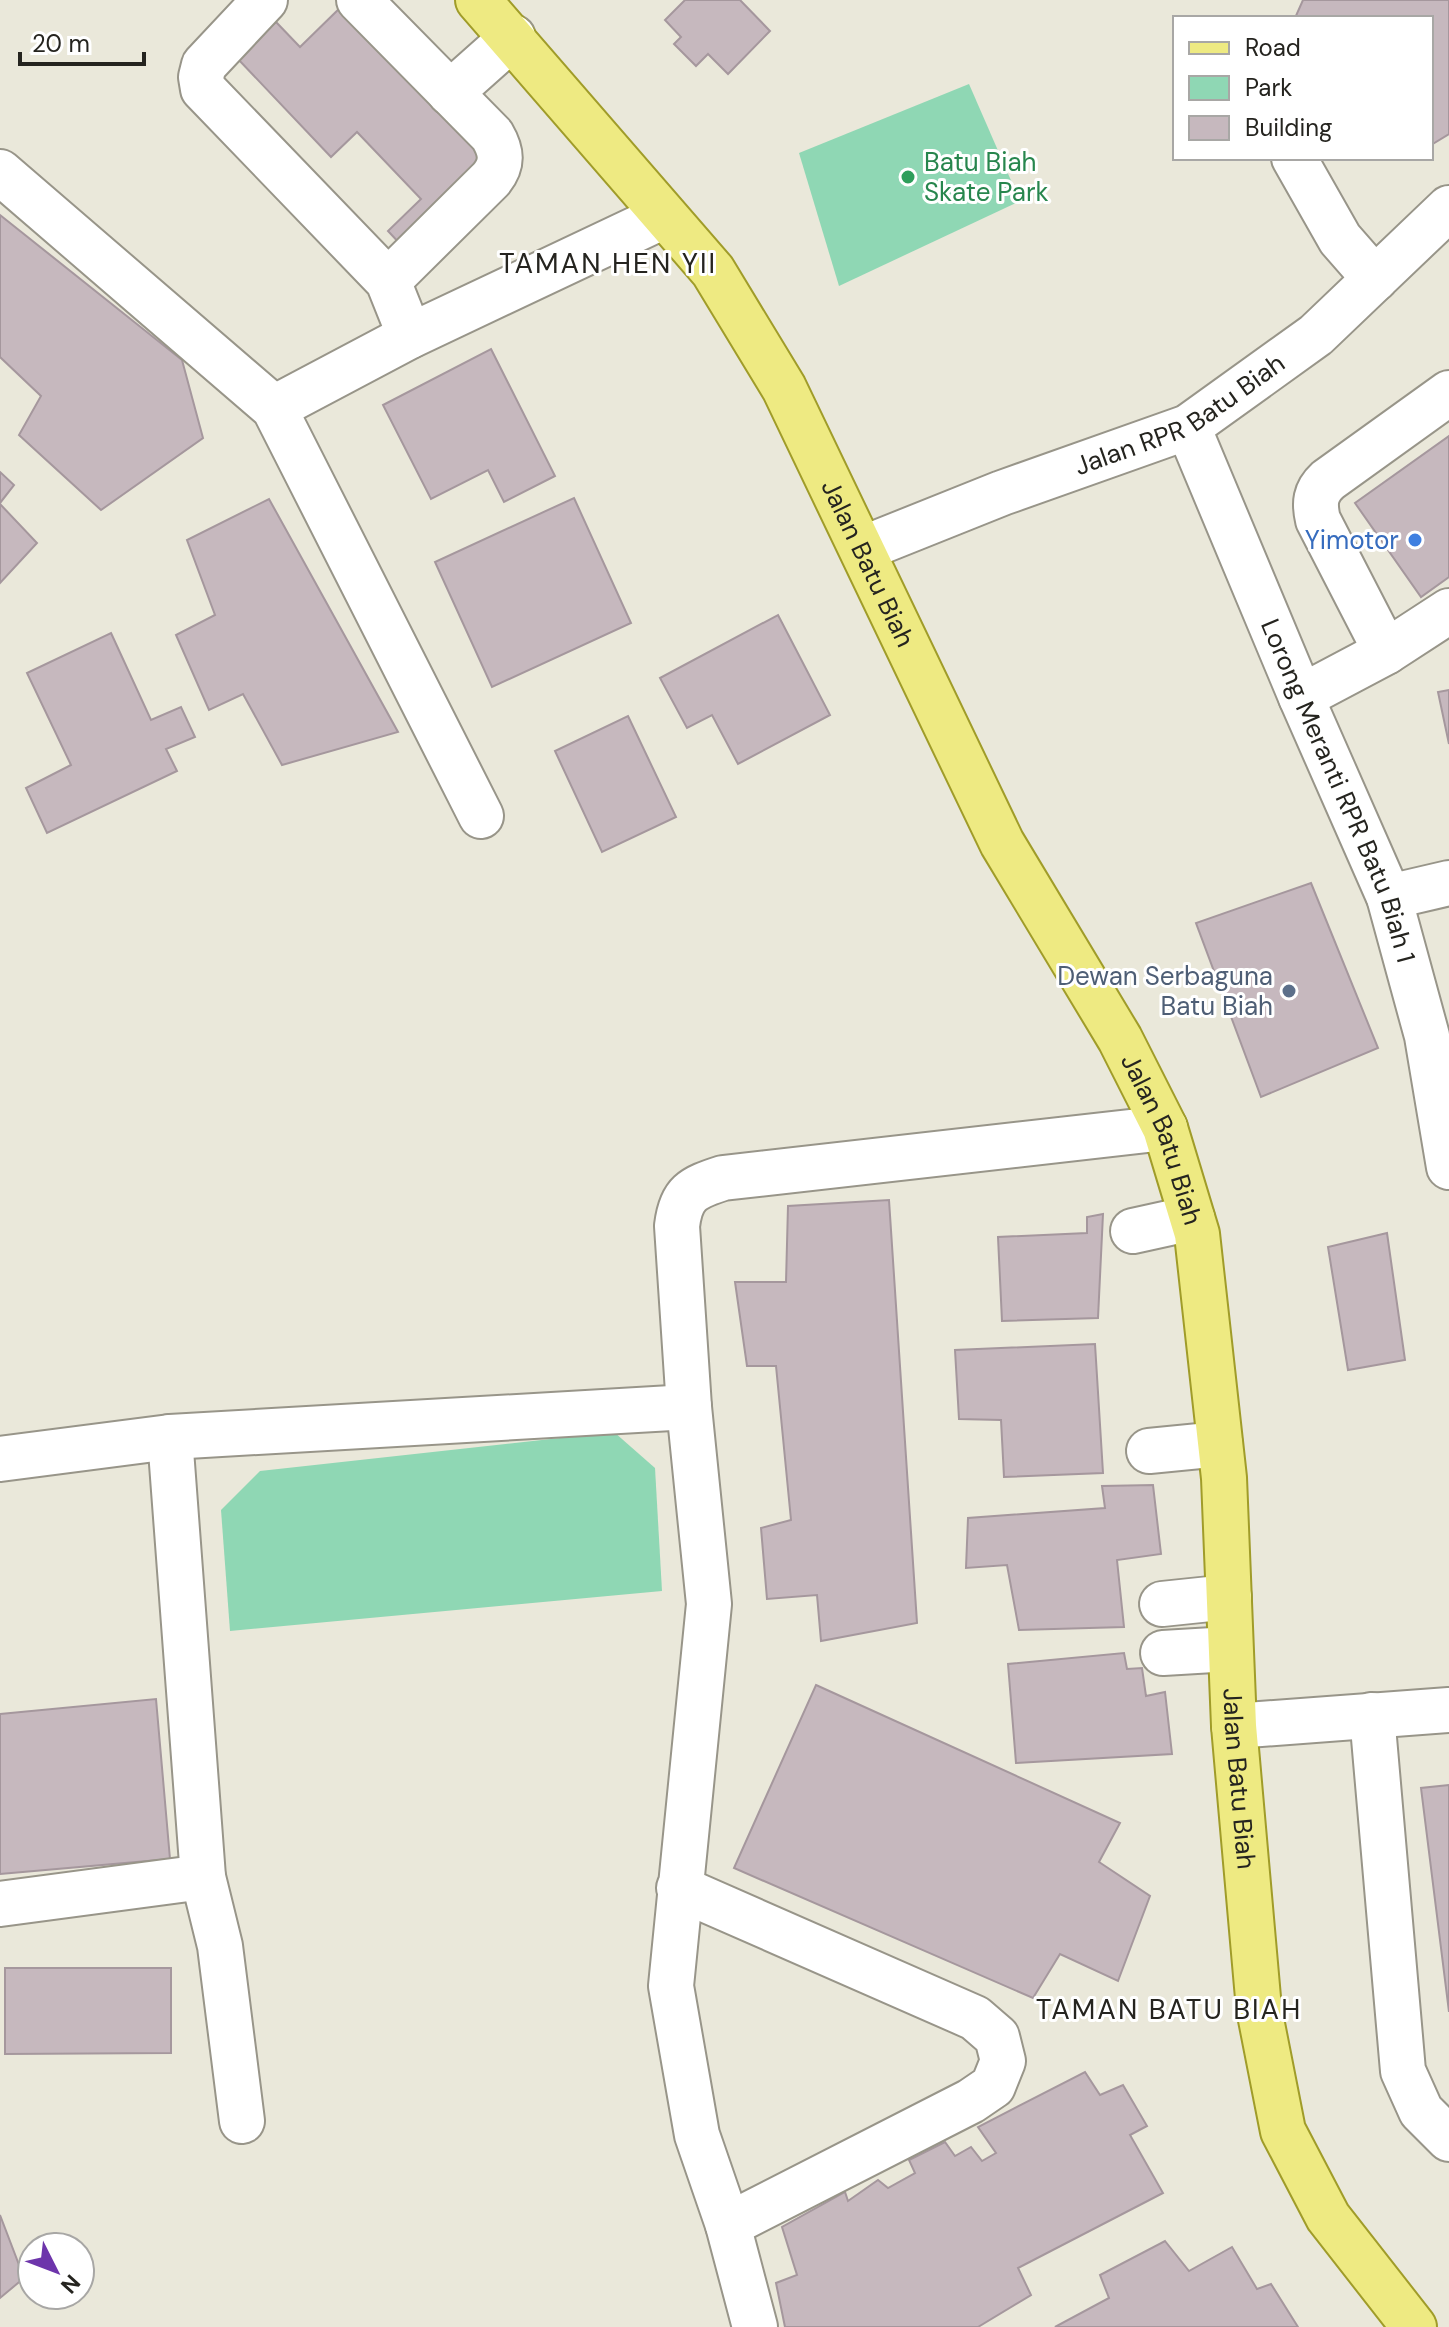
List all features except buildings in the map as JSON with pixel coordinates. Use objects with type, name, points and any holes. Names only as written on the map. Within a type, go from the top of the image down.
[{"type":"main road","name":"Jalan Batu Biah","points":[[478,0],[713,271],[784,388],[1002,843],[1120,1039],[1165,1128],[1197,1234],[1220,1444],[1234,1726],[1259,2009],[1283,2131],[1328,2217],[1414,2327]]},
{"type":"street","points":[[265,0],[204,65],[201,77],[203,89],[388,281],[410,336]]},
{"type":"street","points":[[359,0],[492,135],[501,157],[499,169],[388,281]]},
{"type":"street","points":[[450,93],[513,37]]},
{"type":"street","points":[[1295,160],[1340,239],[1375,279]]},
{"type":"street","points":[[0,172],[274,408],[481,816]]},
{"type":"street","name":"Jalan RPR Batu Biah","points":[[862,549],[1002,493],[1188,427],[1316,335],[1449,208]]},
{"type":"street","points":[[274,408],[410,336],[664,216]]},
{"type":"street","points":[[1386,652],[1318,520],[1315,498],[1328,480],[1449,393]]},
{"type":"street","name":"Lorong Meranti RPR Batu Biah 1","points":[[1188,427],[1389,897],[1427,1036],[1449,1167]]},
{"type":"street","points":[[1301,697],[1386,652],[1449,611]]},
{"type":"street","points":[[1389,897],[1449,883]]},
{"type":"street","points":[[755,2327],[728,2225],[697,2135],[671,1986],[709,1604],[689,1407],[677,1226],[680,1203],[698,1186],[723,1178],[1165,1128]]},
{"type":"street","points":[[1133,1231],[1192,1218]]},
{"type":"street","points":[[0,1459],[170,1437],[689,1407]]},
{"type":"street","points":[[170,1437],[203,1877],[220,1946],[242,2121]]},
{"type":"street","points":[[1149,1451],[1220,1444]]},
{"type":"street","points":[[1162,1604],[1229,1597]]},
{"type":"street","points":[[1163,1653],[1230,1649]]},
{"type":"street","points":[[1234,1726],[1449,1710]]},
{"type":"street","points":[[1372,1715],[1403,2071],[1421,2111],[1449,2139]]},
{"type":"street","points":[[0,1904],[203,1877]]},
{"type":"street","points":[[679,1888],[975,2018],[997,2037],[1003,2061],[993,2086],[971,2101],[728,2225]]},
{"type":"green space","name":"Batu Biah Skate Park","points":[[969,84],[1020,201],[839,286],[799,153]]},
{"type":"green space","points":[[614,1432],[655,1468],[662,1591],[230,1631],[221,1510],[260,1471]]},
{"type":"place","name":"Batu Biah Skate Park","points":[[908,177]]},
{"type":"place","name":"Yimotor","points":[[1415,540]]},
{"type":"place","name":"Dewan Serbaguna Batu Biah","points":[[1289,991]]},
{"type":"district","name":"TAMAN HEN YII","points":[[608,263]]},
{"type":"district","name":"TAMAN BATU BIAH","points":[[1169,2009]]}]
